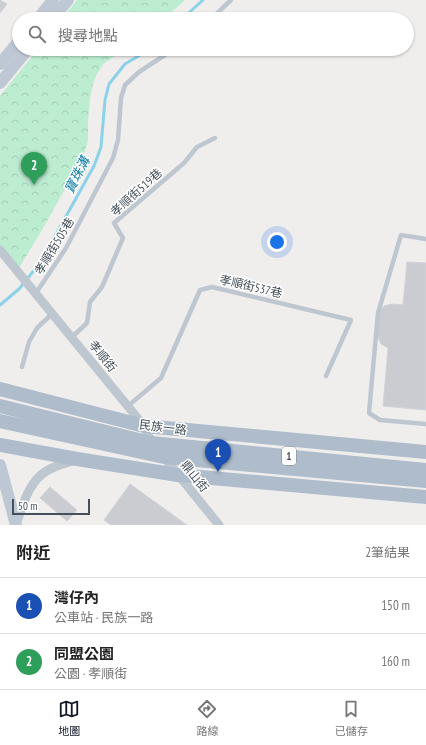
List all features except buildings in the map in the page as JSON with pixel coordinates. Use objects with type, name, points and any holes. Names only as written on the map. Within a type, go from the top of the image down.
[{"type":"main road","name":"民族一路","points":[[0,390],[144,426],[426,452]]},
{"type":"main road","name":"民族一路","points":[[0,406],[151,443],[426,470]]},
{"type":"main road","name":"1","points":[[0,422],[164,457],[426,481]]},
{"type":"main road","points":[[0,445],[178,475],[426,496]]},
{"type":"street","points":[[44,12],[53,0]]},
{"type":"street","points":[[58,12],[68,0]]},
{"type":"street","points":[[0,64],[12,49]]},
{"type":"street","points":[[0,83],[22,56]]},
{"type":"street","name":"孝順街","points":[[0,250],[144,426],[151,443]]},
{"type":"street","name":"鼎山街","points":[[151,443],[164,457],[215,524]]},
{"type":"street","points":[[16,525],[28,490],[41,475],[59,465],[77,459]]},
{"type":"street","points":[[0,465],[16,525]]},
{"type":"lane","points":[[218,12],[231,0]]},
{"type":"lane","name":"孝順街505巷","points":[[34,290],[66,248],[113,158],[118,140],[121,98],[126,85],[139,72],[163,56]]},
{"type":"lane","name":"孝順街519巷","points":[[72,337],[87,323],[90,302],[102,287],[123,238],[114,223],[184,163],[197,147],[214,138]]},
{"type":"lane","points":[[426,239],[401,235],[378,313],[369,413],[380,420],[426,424]]},
{"type":"lane","name":"孝順街537巷","points":[[128,406],[161,378],[200,290],[212,286],[350,320],[326,376]]},
{"type":"lane","points":[[22,367],[29,342],[37,328],[53,313]]},
{"type":"green space","points":[[77,0],[185,0],[172,12],[68,12]]},
{"type":"green space","points":[[32,56],[114,56],[103,64],[93,84],[90,98],[88,141],[83,157],[19,268],[0,246],[0,96]]},
{"type":"waterway","name":"寶珠溝","points":[[190,12],[203,0]]},
{"type":"waterway","name":"寶珠溝","points":[[0,305],[19,289],[40,263],[94,166],[101,147],[105,100],[109,84],[125,64],[138,56]]},
{"type":"place","name":"同盟公園","points":[[34,185]]},
{"type":"place","name":"灣仔內","points":[[218,472]]}]
